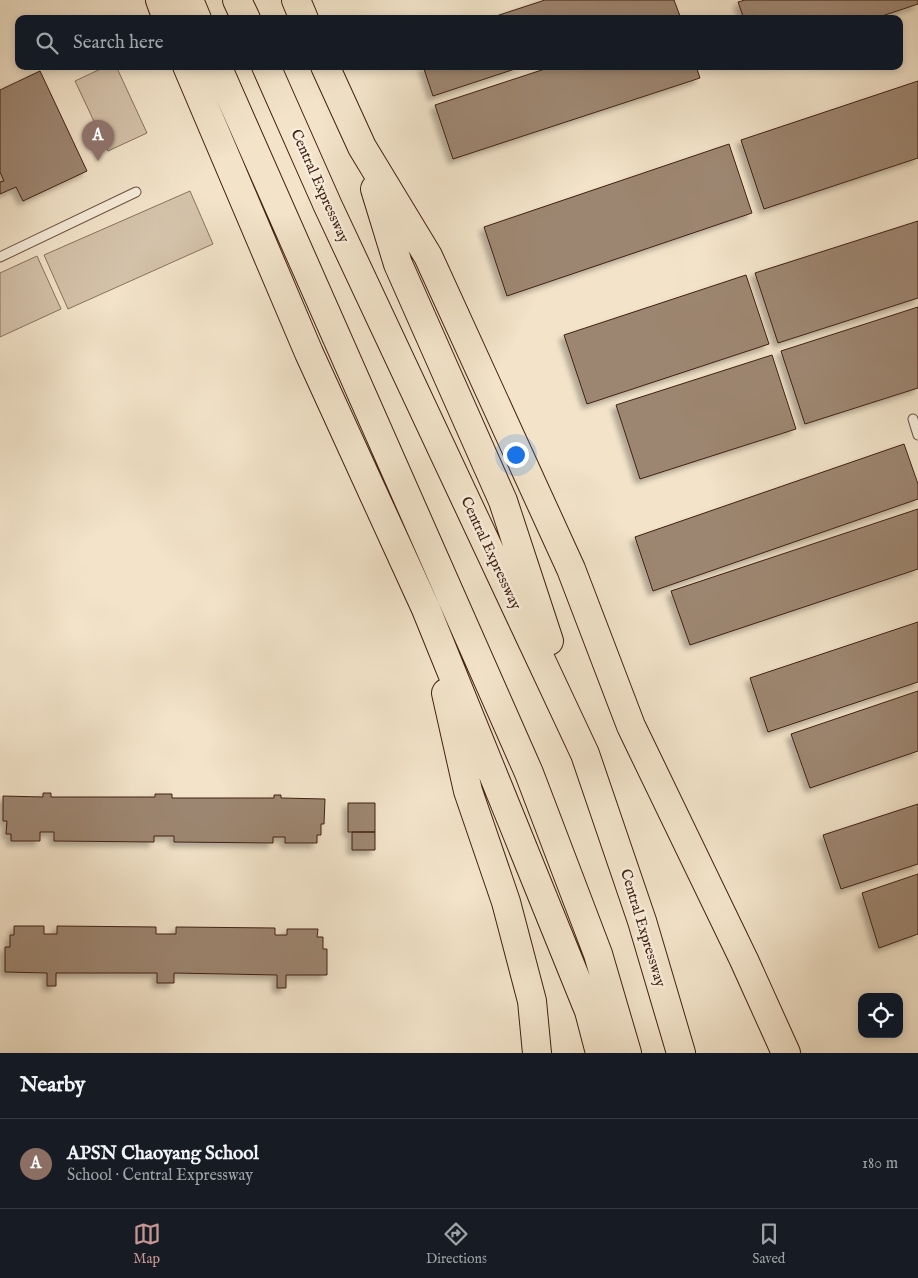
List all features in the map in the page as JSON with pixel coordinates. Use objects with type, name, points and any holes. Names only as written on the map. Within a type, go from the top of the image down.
[{"type":"highway","points":[[160,0],[166,15]]},
{"type":"highway","points":[[188,0],[195,15]]},
{"type":"highway","points":[[237,0],[244,15]]},
{"type":"highway","points":[[296,0],[302,15]]},
{"type":"highway","points":[[189,70],[310,353],[426,609],[589,1010],[600,1053]]},
{"type":"highway","points":[[219,70],[529,773],[598,954],[627,1053]]},
{"type":"highway","name":"Central Expressway","points":[[268,70],[328,206],[585,754],[642,921],[680,1053]]},
{"type":"highway","points":[[327,70],[362,147],[428,256],[571,569],[631,726],[740,950],[786,1053]]},
{"type":"highway","points":[[362,147],[398,264],[503,501],[585,754]]},
{"type":"highway","points":[[426,609],[468,791],[506,902],[532,1001],[537,1053]]},
{"type":"lane","points":[[0,257],[136,192]]},
{"type":"lane","points":[[913,419],[918,435]]},
{"type":"shaded area","points":[[98,70],[118,70],[147,133],[108,151],[75,81]]},
{"type":"shaded area","points":[[190,191],[213,244],[68,309],[44,255]]},
{"type":"shaded area","points":[[37,256],[61,309],[0,337],[0,273]]},
{"type":"building","points":[[545,0],[674,0],[680,15],[499,15]]},
{"type":"building","points":[[745,0],[918,0],[918,4],[885,15],[743,15],[738,2]]},
{"type":"building","points":[[424,70],[512,70],[433,96]]},
{"type":"building","points":[[542,70],[697,70],[700,78],[453,159],[435,105]]},
{"type":"building","points":[[40,71],[87,171],[23,201],[16,187],[0,194],[0,182],[4,181],[0,172],[0,90]]},
{"type":"building","points":[[918,81],[918,158],[764,209],[741,140]]},
{"type":"building","points":[[729,144],[752,213],[507,296],[484,227]]},
{"type":"building","points":[[918,221],[918,298],[778,343],[755,273]]},
{"type":"building","points":[[746,275],[769,344],[587,404],[564,335]]},
{"type":"building","points":[[918,307],[918,388],[805,424],[781,351]]},
{"type":"building","points":[[772,355],[796,429],[640,479],[616,405]]},
{"type":"building","points":[[904,444],[918,484],[918,499],[653,591],[635,537]]},
{"type":"building","points":[[918,509],[918,569],[690,645],[671,591]]},
{"type":"building","points":[[918,622],[918,682],[768,732],[750,678]]},
{"type":"building","points":[[918,691],[918,751],[810,788],[791,734]]},
{"type":"building","points":[[43,793],[51,793],[51,797],[155,797],[155,794],[172,794],[172,798],[274,798],[274,795],[281,795],[281,798],[325,799],[324,824],[321,824],[321,835],[317,835],[317,843],[285,843],[285,837],[273,837],[273,843],[174,842],[174,836],[154,836],[154,842],[54,841],[54,832],[40,832],[40,841],[11,841],[11,834],[6,834],[7,821],[3,821],[3,796],[43,797]]},
{"type":"building","points":[[348,803],[375,803],[375,832],[348,832]]},
{"type":"building","points":[[918,804],[918,864],[841,889],[823,835]]},
{"type":"building","points":[[352,832],[375,832],[375,850],[352,850]]},
{"type":"building","points":[[918,874],[918,934],[879,948],[862,893]]},
{"type":"building","points":[[14,926],[44,926],[44,934],[57,934],[57,926],[156,927],[156,934],[176,934],[176,927],[275,928],[275,935],[287,935],[287,929],[318,929],[317,937],[323,937],[323,949],[327,949],[327,975],[286,975],[286,988],[277,988],[277,975],[174,973],[174,983],[157,983],[157,973],[56,973],[56,986],[47,986],[47,973],[5,972],[5,947],[10,947],[10,935],[14,935]]},
{"type":"place","name":"APSN Chaoyang School","points":[[98,161]]}]
